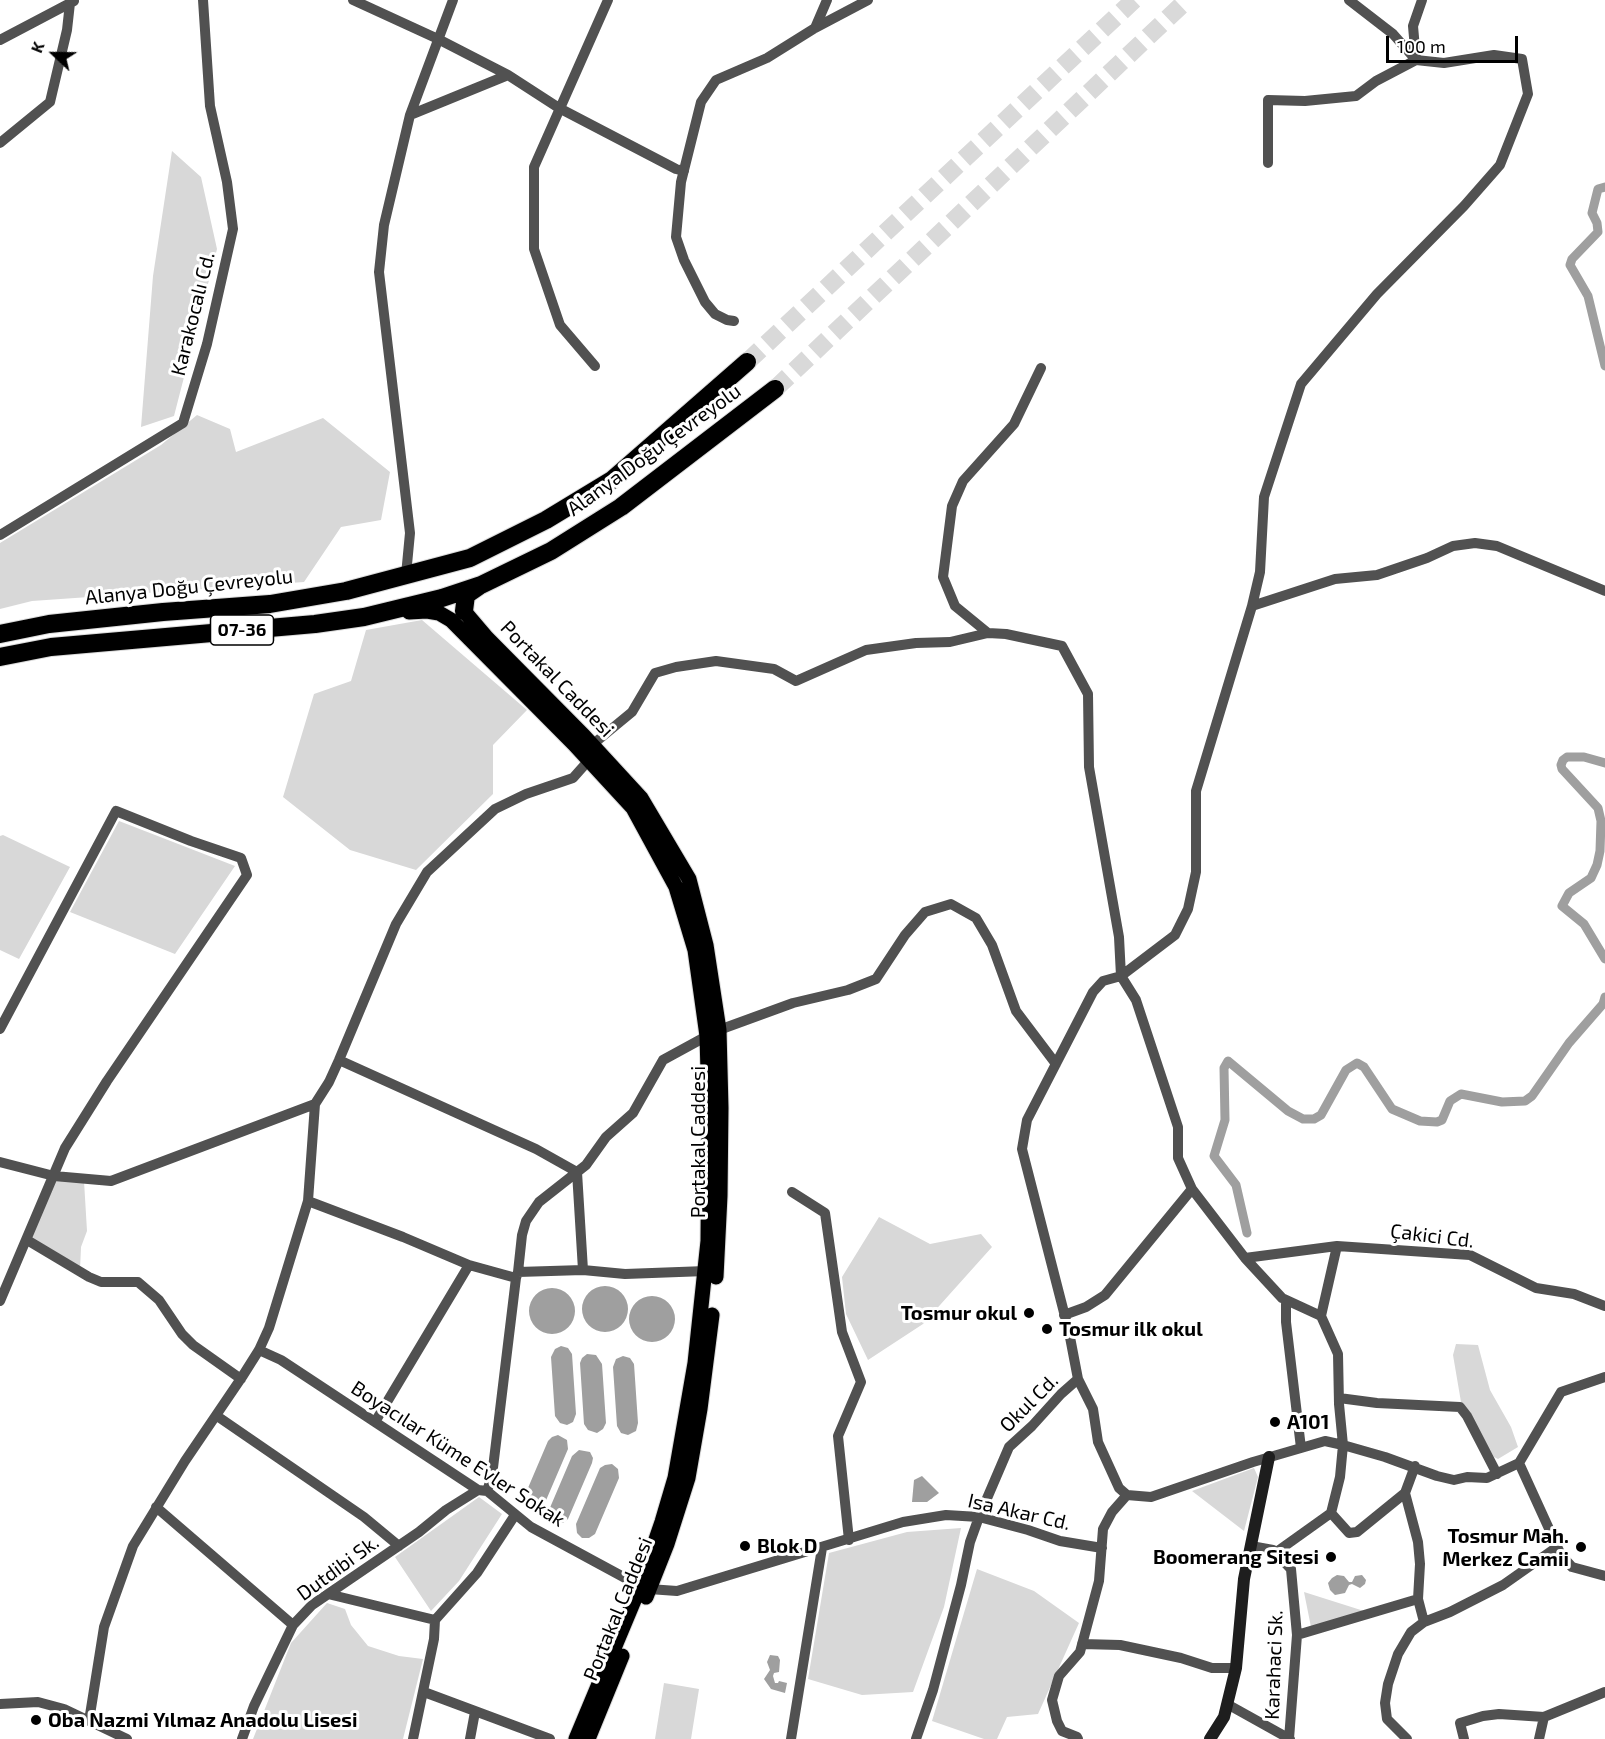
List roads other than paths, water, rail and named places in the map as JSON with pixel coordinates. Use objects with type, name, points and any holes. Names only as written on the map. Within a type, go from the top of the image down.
[{"type":"highway","name":"Alanya Doğu Çevreyolu","points":[[0,634],[49,624],[270,604],[346,591],[470,558],[546,520],[612,480],[747,362]]},
{"type":"highway","name":"Alanya Doğu Çevreyolu","points":[[0,657],[51,647],[315,624],[364,617],[442,598],[481,585],[551,551],[621,507],[775,389]]},
{"type":"highway","points":[[457,615],[466,595],[481,585]]},
{"type":"main road","points":[[364,617],[427,610],[457,615]]},
{"type":"main road","name":"Portakal Caddesi","points":[[457,615],[487,638],[641,798],[689,879],[706,945],[721,1119],[719,1241],[711,1272],[700,1409],[688,1478],[668,1545],[645,1587],[576,1739]]},
{"type":"main road","name":"Portakal Caddesi","points":[[457,615],[633,808],[676,887],[695,950],[713,1033]]},
{"type":"main road","name":"Portakal Caddesi","points":[[588,1739],[645,1587]]},
{"type":"street","name":"Karakocalı Cd.","points":[[0,535],[183,423],[207,344],[233,229],[227,182],[210,106],[203,0]]},
{"type":"street","points":[[353,0],[438,39],[508,75],[559,108],[676,169],[684,171]]},
{"type":"street","points":[[406,575],[410,533],[379,272],[384,225],[410,115],[453,0]]},
{"type":"street","points":[[595,366],[560,325],[534,249],[534,167],[608,0]]},
{"type":"street","points":[[815,28],[827,0]]},
{"type":"street","points":[[734,321],[727,321],[715,314],[705,302],[684,260],[676,237],[681,182],[701,102],[716,80],[767,58],[815,28],[868,0]]},
{"type":"street","points":[[1349,0],[1393,34],[1416,60]]},
{"type":"street","points":[[1416,60],[1413,26],[1422,0]]},
{"type":"street","points":[[0,40],[74,2]]},
{"type":"street","points":[[0,143],[50,102],[74,2]]},
{"type":"street","name":"Okul Cd.","points":[[916,1739],[933,1690],[970,1542],[1009,1448],[1060,1394],[1078,1379],[1022,1149],[1027,1119],[1093,992],[1103,981],[1121,976],[1176,935],[1188,909],[1196,872],[1197,791],[1260,572],[1264,497],[1301,384],[1377,294],[1464,206],[1500,165],[1528,94],[1522,59],[1494,56],[1444,63],[1416,60]]},
{"type":"street","points":[[1268,163],[1268,100],[1305,101],[1356,96],[1376,81],[1416,60]]},
{"type":"street","points":[[410,115],[508,75]]},
{"type":"street","points":[[988,633],[955,606],[943,577],[952,506],[963,481],[1014,424],[1041,368]]},
{"type":"street","points":[[1252,606],[1335,579],[1377,575],[1427,558],[1453,546],[1475,543],[1497,546],[1605,591]]},
{"type":"street","points":[[89,1721],[104,1627],[133,1546],[156,1507],[241,1379],[259,1350],[269,1328],[308,1200],[315,1104],[339,1060],[396,924],[427,872],[495,809],[526,794],[573,778],[589,760],[592,745],[632,712],[655,673],[676,667],[716,661],[774,669],[796,681],[866,650],[950,642],[988,633],[1006,634],[1062,646],[1088,694],[1089,767],[1119,937],[1121,976],[1136,1000],[1178,1127],[1178,1158],[1192,1189],[1245,1258],[1282,1298],[1321,1316]]},
{"type":"street","points":[[0,1029],[116,811],[241,858],[247,875],[106,1081],[65,1148],[0,1301]]},
{"type":"street","points":[[483,1491],[492,1476],[522,1235],[526,1221],[539,1202],[565,1179],[586,1165],[606,1137],[633,1113],[663,1060],[713,1033],[793,1003],[848,990],[876,979],[905,935],[925,912],[951,904],[976,918],[992,945],[1016,1011],[1056,1064]]},
{"type":"street","points":[[339,1060],[536,1149],[578,1172]]},
{"type":"street","points":[[0,1162],[54,1176],[111,1180],[315,1104]]},
{"type":"street","points":[[578,1172],[583,1270]]},
{"type":"street","points":[[1064,1315],[1086,1307],[1105,1295],[1192,1189]]},
{"type":"street","points":[[792,1192],[825,1213],[842,1332],[861,1382],[838,1436],[849,1540]]},
{"type":"street","points":[[308,1200],[404,1237],[470,1266],[517,1275],[583,1270],[625,1274],[711,1272]]},
{"type":"street","points":[[27,1240],[101,1282],[138,1282],[159,1300],[182,1334],[193,1345],[241,1379]]},
{"type":"street","points":[[1251,1546],[1275,1552],[1331,1513],[1340,1477],[1343,1445],[1338,1354],[1321,1316],[1337,1246]]},
{"type":"street","name":"Çakici Cd.","points":[[1245,1258],[1337,1246],[1470,1255],[1536,1288],[1574,1294],[1605,1306]]},
{"type":"street","points":[[375,1422],[470,1266]]},
{"type":"street","points":[[1286,1300],[1286,1322],[1301,1448]]},
{"type":"street","name":"Boyacılar Küme Evler Sokak","points":[[259,1350],[281,1360],[483,1491],[531,1527],[645,1587]]},
{"type":"street","points":[[1078,1379],[1093,1409],[1098,1442],[1119,1488],[1127,1495],[1151,1497],[1269,1457],[1325,1441],[1415,1466],[1437,1476],[1454,1480],[1487,1478],[1519,1463],[1561,1392],[1605,1377]]},
{"type":"street","points":[[1339,1398],[1377,1403],[1460,1407],[1497,1474]]},
{"type":"street","points":[[217,1416],[364,1517],[399,1546]]},
{"type":"street","points":[[1210,1739],[1224,1717],[1236,1668],[1244,1579],[1269,1457]]},
{"type":"street","points":[[1519,1463],[1561,1555],[1572,1567],[1605,1576]]},
{"type":"street","points":[[1331,1513],[1349,1533],[1357,1532],[1405,1493],[1415,1466]]},
{"type":"street","name":"Dutdibi Sk.","points":[[242,1739],[254,1706],[293,1625],[312,1605],[399,1546],[446,1510],[483,1491]]},
{"type":"street","points":[[1405,1493],[1418,1542],[1420,1564],[1418,1599],[1424,1622]]},
{"type":"street","points":[[1078,1739],[1062,1731],[1057,1721],[1053,1700],[1059,1676],[1080,1652],[1099,1581],[1103,1529],[1112,1512],[1127,1495]]},
{"type":"street","points":[[156,1507],[293,1625]]},
{"type":"street","points":[[413,1739],[424,1692],[435,1620],[477,1573],[515,1515]]},
{"type":"street","name":"Isa Akar Cd.","points":[[645,1587],[677,1591],[903,1522],[946,1515],[979,1517],[1060,1541],[1102,1548]]},
{"type":"street","points":[[791,1739],[822,1548]]},
{"type":"street","points":[[1407,1739],[1387,1719],[1385,1703],[1388,1684],[1398,1654],[1411,1632],[1424,1622],[1450,1612],[1503,1585],[1557,1548]]},
{"type":"street","name":"Karahaci Sk.","points":[[1275,1552],[1291,1569],[1297,1635],[1289,1739]]},
{"type":"street","points":[[327,1594],[435,1620]]},
{"type":"street","points":[[1297,1635],[1418,1599]]},
{"type":"street","points":[[1082,1644],[1120,1645],[1180,1658],[1212,1668],[1236,1668]]},
{"type":"street","points":[[424,1692],[550,1739]]},
{"type":"street","points":[[1464,1739],[1461,1723],[1499,1714],[1544,1717],[1605,1692]]},
{"type":"street","points":[[0,1704],[38,1702],[64,1709],[127,1739]]},
{"type":"street","points":[[1227,1704],[1289,1739]]},
{"type":"street","points":[[470,1739],[475,1712]]},
{"type":"street","points":[[1539,1739],[1544,1717]]},
{"type":"waterway","points":[[1605,187],[1598,189],[1592,213],[1598,232],[1572,259],[1570,265],[1588,296],[1605,366]]},
{"type":"waterway","points":[[1605,763],[1584,757],[1567,757],[1561,765],[1562,769],[1598,808],[1601,821],[1597,865],[1591,878],[1569,893],[1562,906],[1584,924],[1605,959]]},
{"type":"waterway","points":[[1247,1233],[1236,1185],[1214,1156],[1225,1120],[1224,1068],[1228,1061],[1288,1111],[1303,1119],[1314,1119],[1321,1115],[1346,1070],[1357,1063],[1364,1067],[1392,1109],[1420,1121],[1437,1122],[1442,1120],[1450,1101],[1461,1094],[1502,1102],[1525,1101],[1532,1096],[1569,1043],[1603,1004],[1605,997]]},
{"type":"tunnel","points":[[747,362],[1134,0]]},
{"type":"tunnel","points":[[775,389],[1187,0]]},
{"type":"place","name":"Tosmur okul","points":[[1029,1313]]},
{"type":"place","name":"Tosmur ilk okul","points":[[1047,1329]]},
{"type":"place","name":"A101","points":[[1275,1422]]},
{"type":"place","name":"Blok D","points":[[745,1546]]},
{"type":"place","name":"Tosmur Mah. Merkez Camii","points":[[1581,1547]]},
{"type":"place","name":"Boomerang Sitesi","points":[[1331,1557]]},
{"type":"place","name":"Oba Nazmi Yılmaz Anadolu Lisesi","points":[[36,1720]]}]
